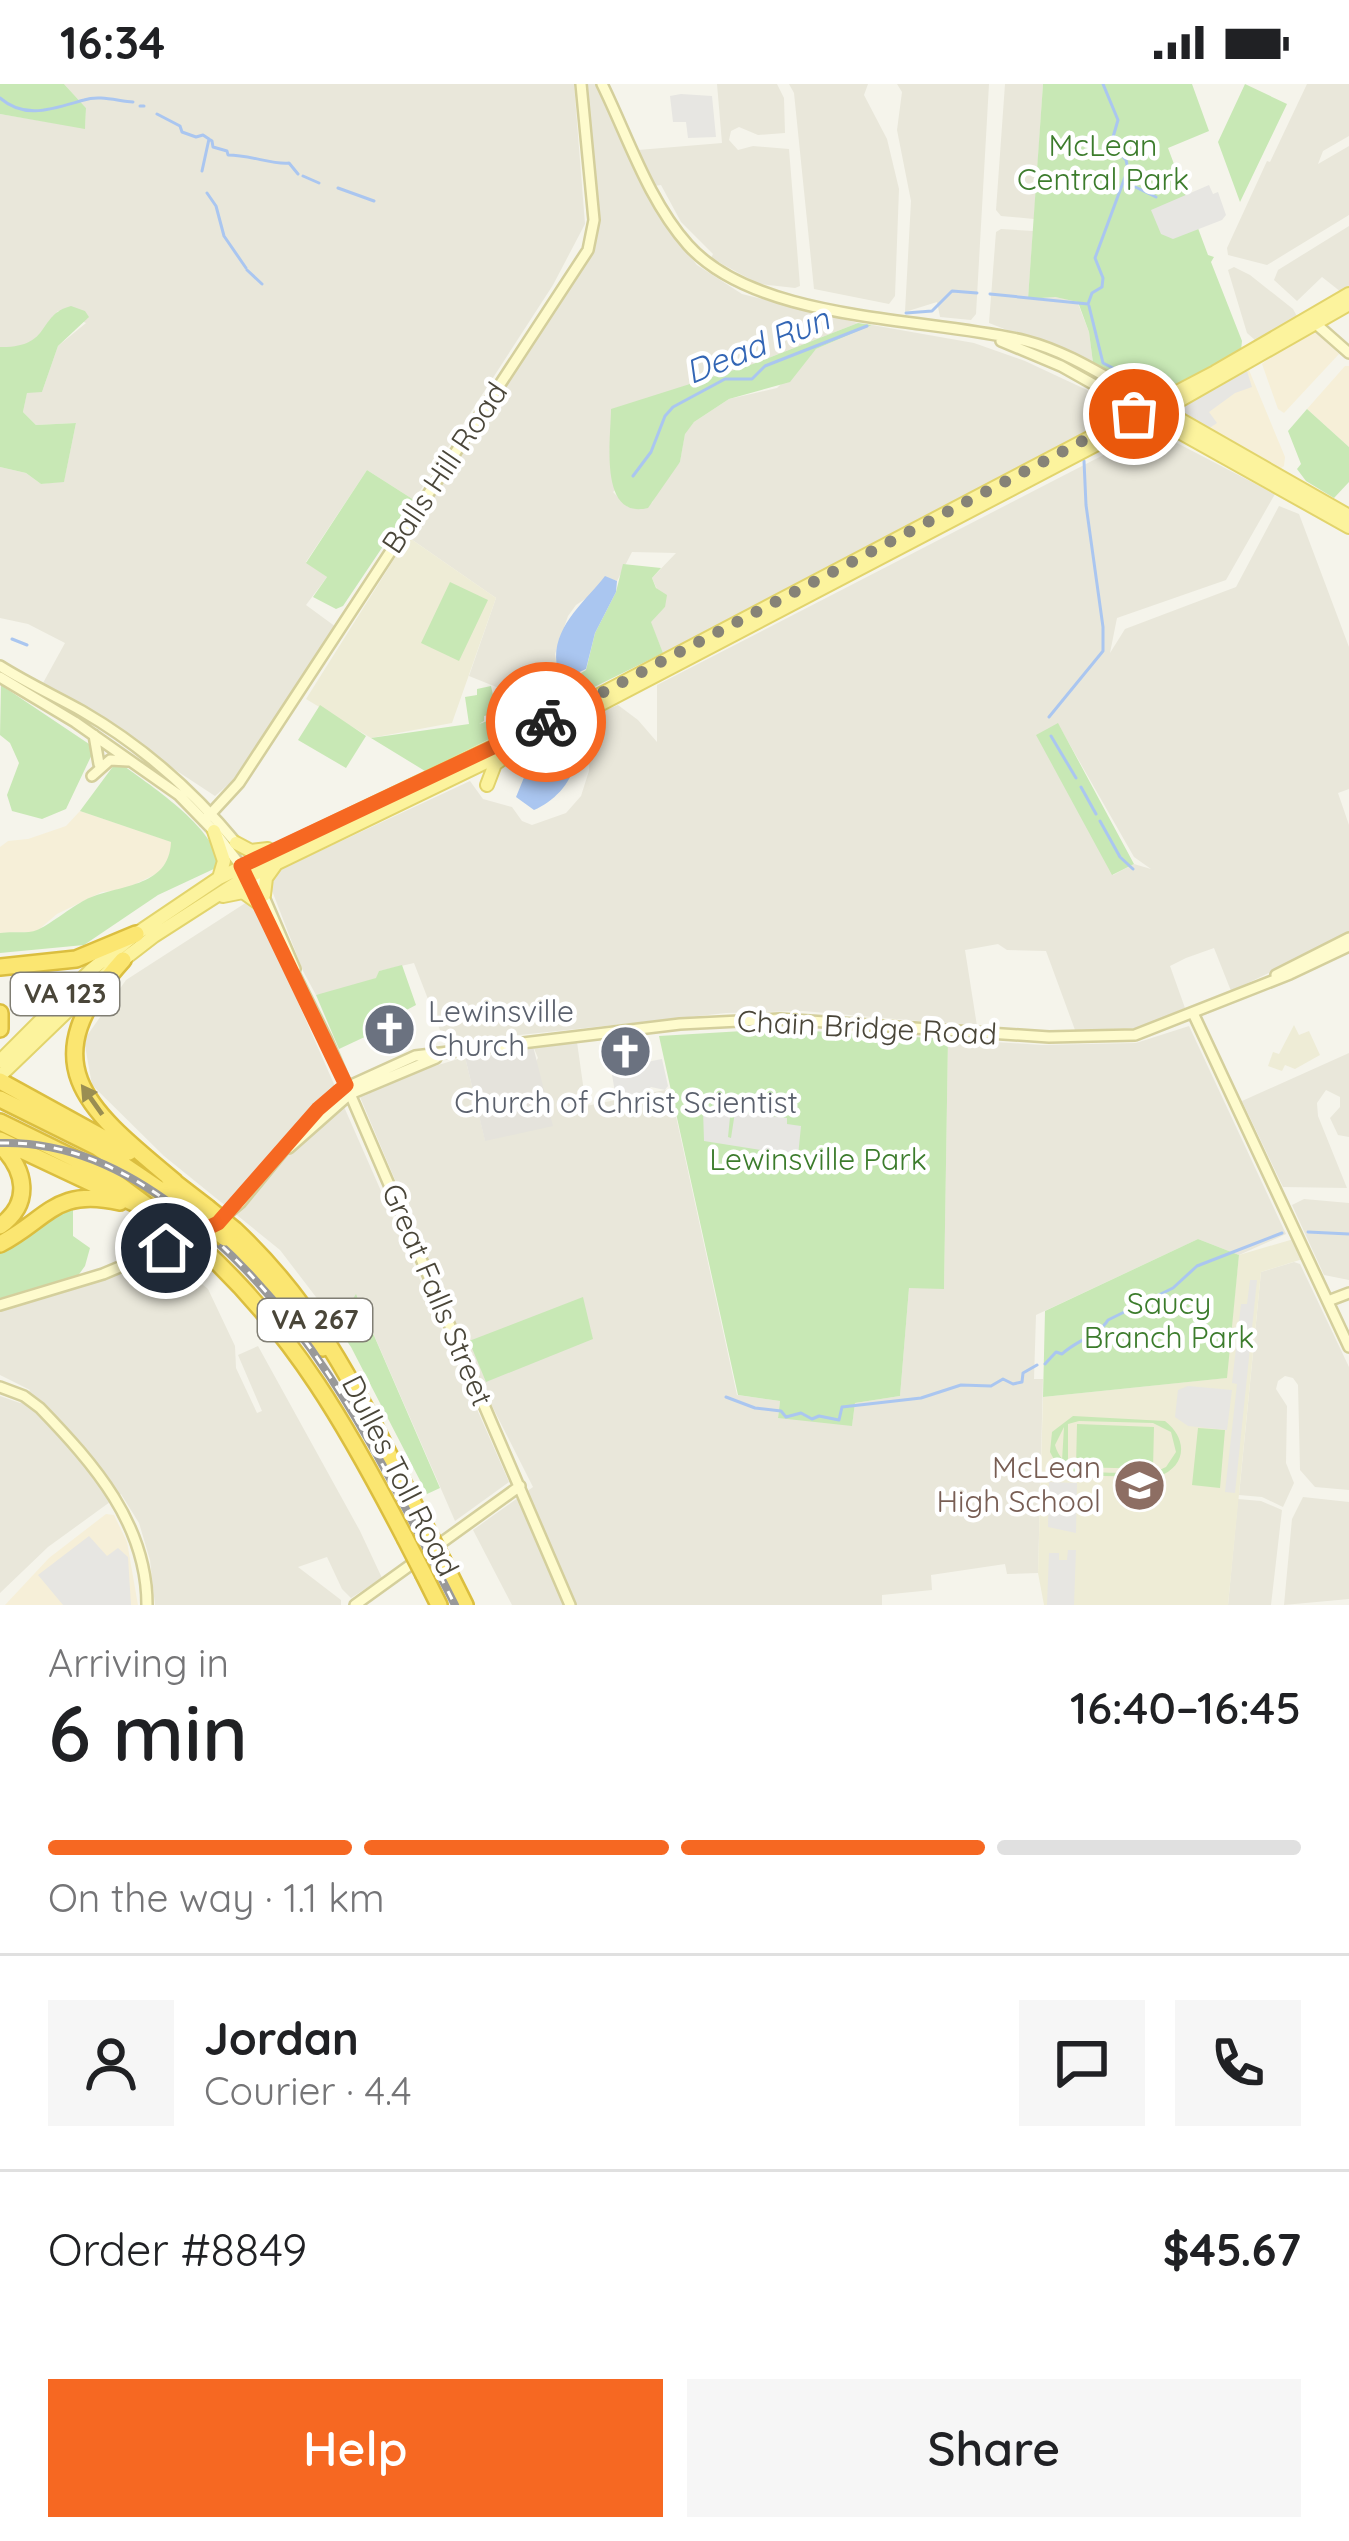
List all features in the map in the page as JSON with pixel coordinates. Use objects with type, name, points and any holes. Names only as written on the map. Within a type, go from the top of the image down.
[{"type":"highway","points":[[0,967],[88,956],[136,934]]},
{"type":"highway","points":[[123,960],[81,1016],[73,1043],[74,1067],[98,1111],[203,1211]]},
{"type":"highway","points":[[0,1013],[0,1029]]},
{"type":"highway","points":[[0,1079],[9,1098],[203,1211]]},
{"type":"highway","points":[[9,1098],[113,1142],[175,1182]]},
{"type":"highway","points":[[0,1122],[102,1172],[174,1226]]},
{"type":"highway","points":[[0,1143],[174,1226]]},
{"type":"highway","points":[[0,1143],[20,1171],[23,1190],[18,1208],[0,1226]]},
{"type":"highway","points":[[0,1244],[41,1212],[70,1201],[104,1199],[156,1216]]},
{"type":"highway","name":"Dulles Toll Road","points":[[203,1211],[230,1234],[306,1325],[373,1426],[465,1605]]},
{"type":"highway","name":"Dulles Toll Road","points":[[174,1226],[259,1305],[310,1370],[351,1434],[439,1605]]},
{"type":"main road","name":"Balls Hill Road","points":[[210,822],[588,250],[594,220],[581,84]]},
{"type":"main road","points":[[602,84],[662,208],[684,240],[712,266],[772,294],[1004,336],[1055,350],[1132,392],[1152,410],[1349,527]]},
{"type":"main road","name":"VA 123","points":[[0,1060],[70,988],[136,934],[219,878],[278,862],[534,739],[1179,396],[1349,294]]},
{"type":"main road","name":"VA 123","points":[[1179,396],[1235,370],[1256,352],[1349,304]]},
{"type":"main road","points":[[1316,324],[1349,353]]},
{"type":"main road","points":[[980,335],[1179,419],[1349,516]]},
{"type":"main road","points":[[1102,389],[1117,405],[1114,424]]},
{"type":"main road","points":[[1132,392],[1179,396],[1179,419]]},
{"type":"main road","name":"VA 123","points":[[0,1079],[123,960],[287,844],[576,707],[1114,424],[1152,410]]},
{"type":"main road","points":[[0,666],[91,717],[186,787],[248,870]]},
{"type":"main road","points":[[0,679],[94,735],[236,843],[255,851],[287,844]]},
{"type":"main road","points":[[94,735],[99,764]]},
{"type":"main road","points":[[436,785],[474,773],[484,776],[487,785],[498,761],[534,739]]},
{"type":"main road","points":[[92,776],[110,760],[130,761]]},
{"type":"main road","points":[[210,822],[224,862],[219,878]]},
{"type":"main road","points":[[236,843],[248,870]]},
{"type":"main road","points":[[200,905],[240,891],[261,899],[266,878],[278,862]]},
{"type":"main road","name":"Great Falls Street","points":[[248,870],[348,1089],[570,1605]]},
{"type":"main road","name":"Chain Bridge Road","points":[[0,1304],[103,1274],[197,1236],[235,1208],[283,1151],[296,1145],[348,1089],[415,1056],[680,1024],[780,1019],[1036,1036],[1143,1034],[1290,974],[1349,942]]},
{"type":"main road","points":[[1192,1013],[1349,1347]]},
{"type":"main road","points":[[1328,1301],[1349,1293]]},
{"type":"main road","points":[[1,1385],[40,1408],[119,1503],[141,1551],[147,1605]]},
{"type":"main road","points":[[355,1605],[520,1486]]},
{"type":"shaded area","points":[[64,84],[574,84],[585,224],[553,285],[414,500],[367,470],[306,562],[327,577],[306,605],[336,627],[238,776],[215,796],[43,683],[65,643],[28,624],[0,618],[0,467],[26,473],[41,484],[64,481],[76,423],[36,425],[23,412],[27,392],[42,392],[58,346],[86,323],[58,311],[36,340],[23,347],[0,347],[0,114],[85,128],[86,108]]},
{"type":"shaded area","points":[[585,84],[596,84],[665,225],[697,265],[742,294],[858,323],[753,364],[613,492],[628,507],[652,503],[680,462],[685,433],[694,422],[729,399],[777,388],[816,349],[872,325],[974,343],[1025,361],[1102,397],[1111,406],[1114,420],[663,653],[650,621],[665,607],[652,578],[676,553],[632,552],[617,581],[605,577],[568,616],[555,654],[559,683],[552,698],[539,704],[469,676],[496,598],[408,537],[590,258],[599,226]]},
{"type":"shaded area","points":[[717,84],[777,84],[784,98],[785,133],[758,135],[739,127],[731,131],[729,140],[738,150],[753,146],[789,149],[800,286],[795,288],[759,284],[711,258],[713,254],[681,222],[661,185],[654,186],[638,150],[722,143]]},
{"type":"shaded area","points":[[789,84],[868,84],[864,95],[887,139],[899,189],[895,296],[889,304],[814,289],[794,93]]},
{"type":"shaded area","points":[[897,84],[989,84],[976,314],[971,320],[940,317],[937,302],[905,312],[911,201],[897,130],[902,92]]},
{"type":"shaded area","points":[[1005,84],[1043,84],[1034,219],[1001,216],[996,210]]},
{"type":"shaded area","points":[[1307,84],[1349,84],[1349,136],[1323,151],[1318,164],[1349,146],[1349,215],[1267,265],[1228,255],[1227,248],[1267,161]]},
{"type":"shaded area","points":[[670,96],[712,96],[716,137],[688,138],[686,122],[673,122]]},
{"type":"shaded area","points":[[1209,185],[1213,194],[1218,192],[1226,215],[1222,220],[1173,239],[1161,234],[1151,210]]},
{"type":"shaded area","points":[[1349,226],[1349,288],[1341,292],[1322,277],[1297,301],[1274,280],[1278,270]]},
{"type":"shaded area","points":[[1033,231],[1028,299],[1077,301],[1089,332],[1093,363],[989,323],[996,232]]},
{"type":"shaded area","points":[[1234,267],[1293,309],[1298,318],[1256,341],[1247,333],[1228,270]]},
{"type":"shaded area","points":[[1314,331],[1339,354],[1284,413],[1278,409],[1262,364],[1282,347]]},
{"type":"shaded area","points":[[1349,366],[1349,447],[1307,409]]},
{"type":"shaded area","points":[[1249,370],[1285,457],[1280,469],[1184,413],[1184,406]]},
{"type":"shaded area","points":[[1247,371],[1252,387],[1209,412],[1217,423],[1208,429],[1185,416],[1185,404]]},
{"type":"shaded area","points":[[1152,430],[1275,494],[1226,580],[1117,618],[1110,653],[1125,629],[1236,587],[1279,506],[1299,514],[1349,647],[1349,789],[1338,793],[1349,825],[1349,935],[1231,991],[1214,948],[1186,958],[1170,966],[1185,1008],[1138,1028],[1075,1030],[1046,951],[1007,950],[998,944],[965,950],[977,1026],[803,1011],[726,1013],[445,1043],[414,963],[379,971],[377,978],[337,992],[316,995],[271,888],[277,871],[470,781],[483,799],[512,807],[522,821],[532,825],[566,813],[581,796],[589,771],[588,718],[618,705],[657,742],[657,685]],"holes":[[[1058,724],[1134,857],[1151,869],[1134,864],[1113,875]]]},
{"type":"shaded area","points":[[408,537],[496,598],[452,723],[371,738],[306,699]]},
{"type":"shaded area","points":[[80,811],[172,842],[171,856],[158,873],[123,890],[102,892],[57,914],[36,932],[0,933],[0,847],[66,826]]},
{"type":"shaded area","points":[[247,902],[257,909],[509,1482],[455,1521],[357,1296],[349,1305],[334,1308],[319,1301],[280,1250],[164,1156],[92,1085],[84,1040],[126,980]]},
{"type":"shaded area","points":[[1294,1025],[1299,1035],[1309,1031],[1320,1055],[1295,1069],[1268,1066],[1273,1052],[1279,1054]]},
{"type":"shaded area","points":[[1189,1026],[1286,1234],[1239,1255],[1198,1239],[1036,1315],[1034,1379],[1043,1379],[1038,1573],[1007,1574],[1005,1564],[931,1575],[932,1590],[882,1595],[882,1605],[512,1605],[473,1530],[533,1487],[482,1386],[360,1097],[411,1073],[465,1057],[485,1140],[538,1058],[533,1046],[577,1042],[586,1106],[670,1089],[737,1395],[780,1401],[778,1417],[852,1425],[855,1403],[900,1396],[909,1288],[944,1288],[948,1039],[1042,1045],[1136,1043]]},
{"type":"shaded area","points":[[533,1046],[553,1126],[485,1141],[465,1057]]},
{"type":"shaded area","points":[[1349,1053],[1349,1137],[1338,1135],[1330,1118],[1340,1107],[1340,1097],[1326,1090],[1317,1103],[1347,1188],[1283,1187],[1242,1101]]},
{"type":"shaded area","points":[[662,1059],[665,1090],[651,1087],[644,1093],[616,1098],[611,1069]]},
{"type":"shaded area","name":"Lewinsville Park","points":[[703,1109],[727,1113],[731,1138],[735,1112],[787,1118],[787,1124],[801,1126],[798,1156],[704,1141]]},
{"type":"shaded area","points":[[1304,1199],[1349,1203],[1349,1280],[1324,1275],[1292,1205]]},
{"type":"shaded area","name":"McLean High School","points":[[1297,1238],[1306,1258],[1261,1272],[1228,1605],[1044,1605],[1038,1573],[1043,1397],[1226,1378],[1239,1255]]},
{"type":"shaded area","points":[[167,1255],[208,1289],[235,1346],[236,1368],[257,1413],[262,1411],[238,1355],[258,1346],[360,1531],[382,1578],[351,1598],[327,1557],[298,1567],[341,1600],[341,1605],[155,1605],[150,1560],[139,1523],[121,1494],[48,1547],[0,1593],[0,1396],[20,1403],[30,1390],[0,1375],[0,1310]]},
{"type":"shaded area","points":[[1300,1264],[1349,1367],[1349,1490],[1315,1487],[1300,1470],[1298,1385],[1285,1376],[1276,1389],[1287,1406],[1286,1463],[1294,1483],[1283,1507],[1262,1497],[1239,1495],[1261,1272]]},
{"type":"shaded area","points":[[1250,1280],[1257,1280],[1235,1493],[1225,1492],[1237,1384],[1232,1383],[1241,1304],[1247,1304]]},
{"type":"shaded area","points":[[1188,1386],[1232,1390],[1227,1430],[1188,1426],[1175,1417],[1178,1390]]},
{"type":"shaded area","points":[[1049,1482],[1077,1483],[1076,1533],[1048,1527]]},
{"type":"shaded area","points":[[1303,1497],[1349,1502],[1349,1599],[1284,1605],[1292,1519]]},
{"type":"shaded area","points":[[1238,1499],[1261,1501],[1282,1510],[1271,1605],[1228,1605]]},
{"type":"shaded area","points":[[106,1514],[114,1515],[127,1542],[138,1605],[5,1605],[49,1558]]},
{"type":"shaded area","points":[[89,1536],[107,1556],[118,1548],[128,1557],[131,1605],[63,1605],[38,1575]]},
{"type":"shaded area","points":[[1068,1550],[1076,1550],[1074,1605],[1047,1605],[1049,1553],[1059,1553],[1059,1560],[1067,1560]]},
{"type":"green space","points":[[0,84],[64,84],[86,108],[85,129],[0,114]]},
{"type":"green space","name":"McLean Central Park","points":[[1043,84],[1192,84],[1209,131],[1168,148],[1208,255],[1214,257],[1211,262],[1242,341],[1241,350],[1170,389],[1147,394],[1093,363],[1078,302],[1055,297],[1028,299]]},
{"type":"green space","points":[[1245,84],[1287,104],[1240,202],[1218,142]]},
{"type":"green space","points":[[71,306],[89,317],[58,346],[42,392],[27,393],[23,412],[36,425],[76,423],[64,482],[41,484],[26,473],[0,467],[0,347],[29,342],[60,310]]},
{"type":"green space","points":[[858,323],[872,325],[816,349],[790,382],[729,399],[694,422],[685,434],[680,462],[648,508],[621,502],[611,474],[611,409],[753,364]]},
{"type":"green space","points":[[1307,409],[1349,447],[1349,482],[1334,498],[1306,481],[1297,469],[1301,464],[1288,431]]},
{"type":"green space","points":[[367,470],[414,500],[343,606],[336,609],[313,597],[327,577],[306,563]]},
{"type":"green space","points":[[623,564],[661,568],[652,578],[656,588],[667,595],[665,607],[651,622],[663,653],[425,771],[371,738],[469,724],[465,697],[477,695],[477,689],[491,686],[497,713],[484,716],[479,724],[552,698],[559,670],[576,676],[586,670],[595,633],[616,592]]},
{"type":"green space","points":[[450,582],[488,600],[459,661],[421,643]]},
{"type":"green space","points":[[1,685],[95,748],[66,809],[42,819],[12,811],[7,795],[19,763],[10,743],[0,735]]},
{"type":"green space","points":[[320,705],[366,736],[346,768],[298,740]]},
{"type":"green space","points":[[1058,723],[1134,864],[1112,875],[1036,735]]},
{"type":"green space","points":[[117,761],[194,822],[215,852],[218,867],[158,895],[84,945],[0,953],[0,933],[37,930],[85,900],[139,883],[161,869],[171,842],[80,811]]},
{"type":"green space","points":[[402,965],[416,1005],[382,1023],[377,1012],[367,1016],[371,1034],[339,1049],[316,995],[376,978],[379,971]]},
{"type":"green space","name":"Lewinsville Park","points":[[777,1029],[948,1039],[944,1289],[909,1288],[900,1396],[855,1403],[852,1426],[778,1418],[780,1401],[738,1395],[659,1036]]},
{"type":"green space","points":[[73,1209],[73,1236],[90,1248],[77,1277],[0,1299],[0,1251]]},
{"type":"green space","name":"Saucy Branch Park","points":[[1198,1239],[1239,1255],[1227,1378],[1043,1397],[1045,1311]]},
{"type":"green space","points":[[356,1294],[440,1488],[427,1494],[351,1347],[319,1301],[334,1308],[349,1305]]},
{"type":"green space","points":[[583,1297],[593,1339],[486,1382],[469,1341]]},
{"type":"green space","points":[[1073,1416],[1165,1421],[1178,1436],[1181,1452],[1175,1466],[1158,1477],[1049,1475],[1049,1469],[1059,1469],[1050,1452],[1052,1432]],"holes":[[[1079,1421],[1153,1423],[1171,1432],[1176,1452],[1166,1467],[1155,1472],[1096,1472],[1068,1461],[1068,1424]],[[1064,1427],[1062,1458],[1055,1445]]]},
{"type":"green space","points":[[1077,1424],[1154,1427],[1153,1469],[1076,1467]]},
{"type":"green space","points":[[1198,1428],[1225,1430],[1220,1488],[1192,1485]]},
{"type":"water","points":[[605,576],[617,581],[616,592],[595,633],[586,669],[573,675],[557,667],[559,640],[571,617]]},
{"type":"water","points":[[567,759],[575,763],[573,771],[548,802],[534,810],[516,797],[524,765]]},
{"type":"waterway","name":"Dead Run","points":[[1088,304],[1092,293],[1102,287],[1095,258],[1128,169],[1111,144],[1118,120],[1103,84]]},
{"type":"waterway","points":[[0,98],[29,111],[96,98],[133,102]]},
{"type":"waterway","points":[[157,114],[180,126],[182,132],[203,135],[228,155],[289,163],[298,174]]},
{"type":"waterway","points":[[202,171],[209,139]]},
{"type":"waterway","points":[[303,176],[319,183]]},
{"type":"waterway","points":[[1125,182],[1156,197]]},
{"type":"waterway","points":[[338,188],[374,201]]},
{"type":"waterway","points":[[207,193],[224,236],[246,268]]},
{"type":"waterway","points":[[247,270],[262,284]]},
{"type":"waterway","name":"Dead Run","points":[[906,313],[932,311],[952,291],[977,293]]},
{"type":"waterway","name":"Dead Run","points":[[990,294],[1088,304]]},
{"type":"waterway","points":[[1089,306],[1103,363],[1153,388]]},
{"type":"waterway","name":"Dead Run","points":[[633,476],[673,407],[725,379],[752,379],[765,366],[867,326]]},
{"type":"waterway","points":[[1049,717],[1103,651],[1084,461]]},
{"type":"waterway","points":[[12,639],[27,645]]},
{"type":"waterway","points":[[1051,736],[1076,778]]},
{"type":"waterway","points":[[1081,787],[1096,814]]},
{"type":"waterway","points":[[1100,821],[1120,857],[1133,869]]},
{"type":"waterway","points":[[1308,1232],[1349,1234]]},
{"type":"waterway","points":[[1045,1364],[1108,1320],[1173,1288],[1197,1266],[1282,1233]]},
{"type":"waterway","points":[[726,1397],[781,1411],[786,1417],[801,1413],[812,1419],[839,1420],[842,1407],[921,1398],[961,1385],[991,1386],[1003,1379],[1022,1382],[1023,1373],[1037,1365]]},
{"type":"railway","points":[[0,1143],[72,1152],[116,1170],[178,1209],[225,1249],[267,1293],[339,1390],[455,1605]]},
{"type":"way so far","points":[[546,722],[1134,414]]},
{"type":"place","name":"Lewinsville Church","points":[[389,1029]]},
{"type":"place","name":"Church of Christ Scientist","points":[[626,1051]]},
{"type":"place","name":"McLean High School","points":[[1140,1485]]},
{"type":"route","points":[[166,1248],[218,1223],[318,1109],[346,1085],[241,866],[546,722]]}]
